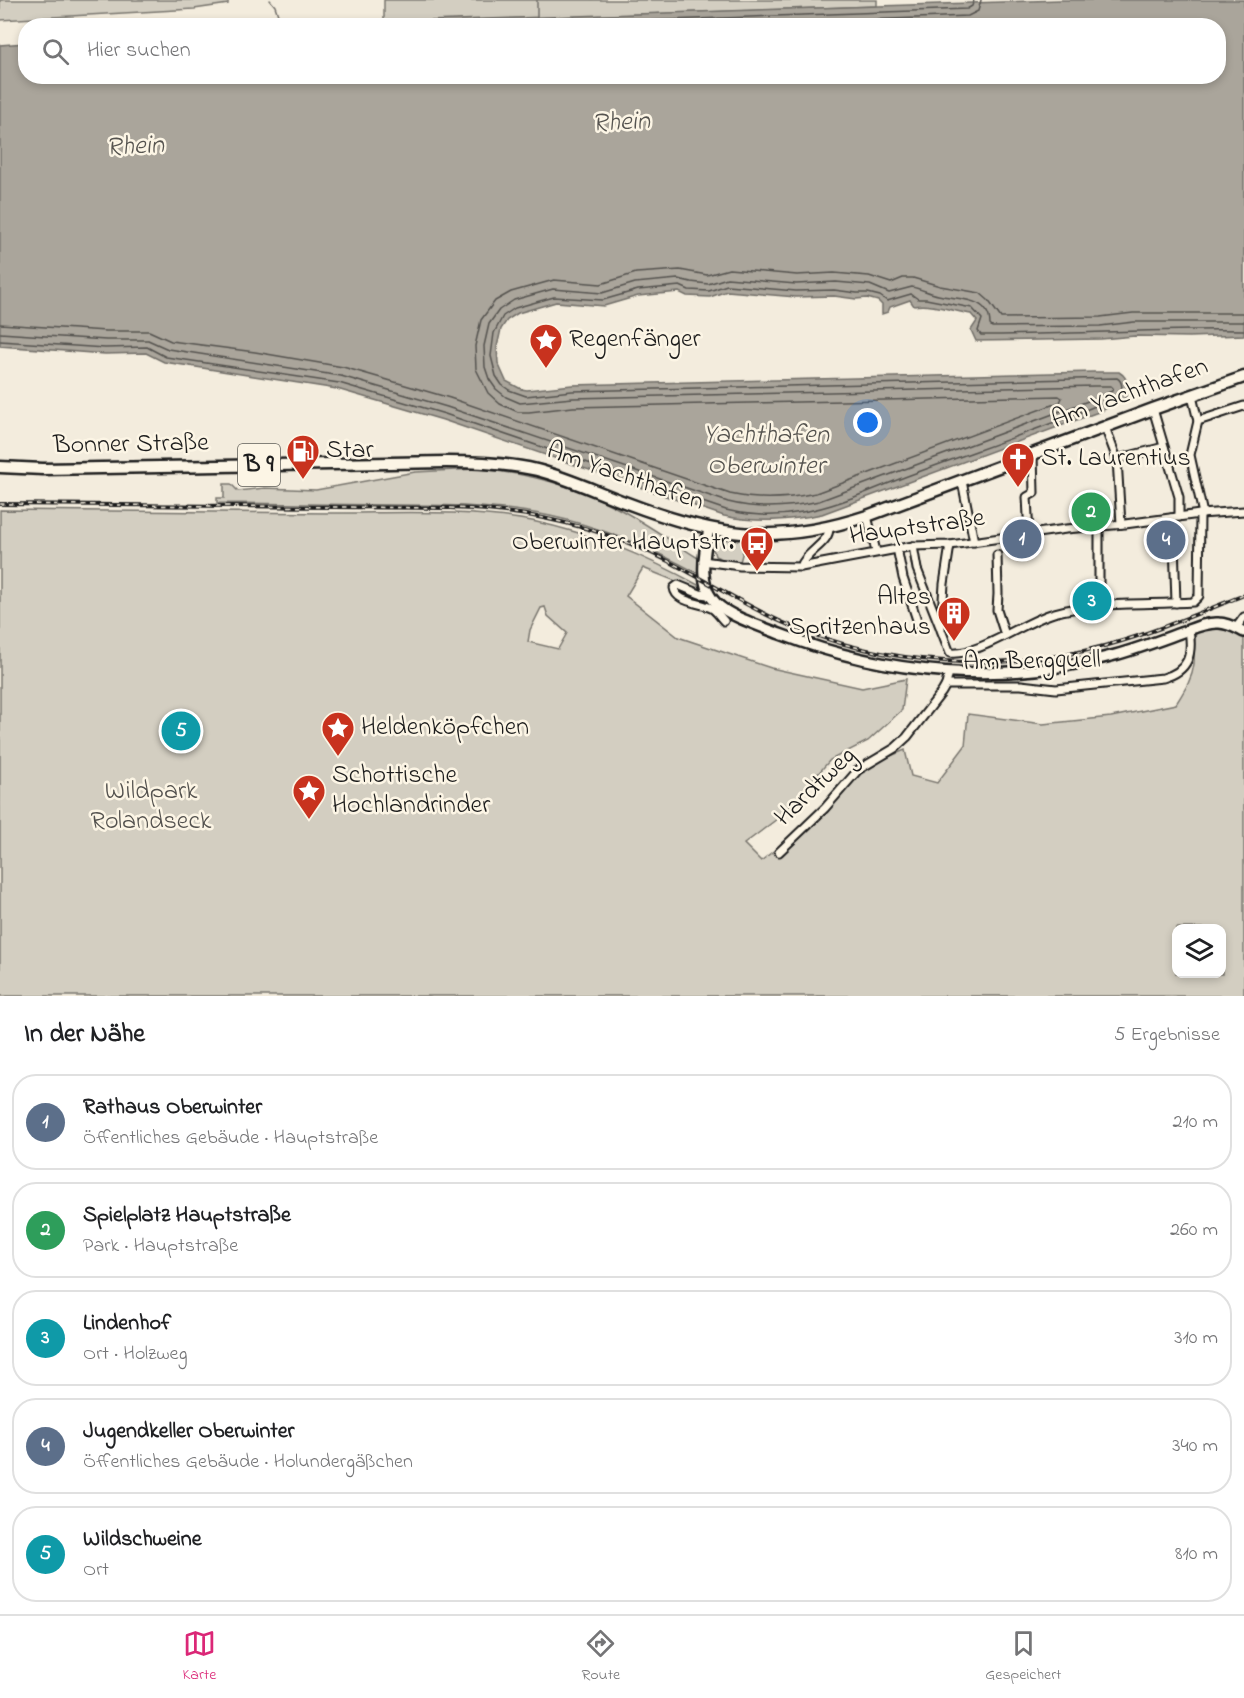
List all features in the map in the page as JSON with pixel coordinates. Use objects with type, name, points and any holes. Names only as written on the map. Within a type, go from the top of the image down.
[{"type":"main road","name":"Am Yachthafen","points":[[407,462],[487,463],[536,470],[655,513],[709,529],[748,534],[789,535],[829,528],[867,516],[1244,377]]},
{"type":"main road","name":"Bonner Straße","points":[[0,467],[77,469],[407,462]]},
{"type":"street","points":[[913,546],[917,569],[950,653],[963,652],[1053,614],[1099,606],[1193,602],[1199,596],[1202,514],[1190,455],[1198,420],[1192,396]]},
{"type":"street","points":[[1198,420],[1244,406]]},
{"type":"street","points":[[1153,409],[1179,497],[1179,517]]},
{"type":"street","points":[[1105,427],[1118,459],[1121,524]]},
{"type":"street","points":[[1118,459],[1164,447]]},
{"type":"street","points":[[1026,535],[1027,497],[1034,493],[1033,454]]},
{"type":"street","points":[[962,481],[974,542]]},
{"type":"street","name":"Hauptstraße","points":[[703,561],[740,566],[801,567],[897,548],[974,542],[1202,514],[1244,511]]},
{"type":"street","points":[[867,516],[876,551]]},
{"type":"street","points":[[1171,518],[1176,603]]},
{"type":"street","points":[[1099,527],[1099,606]]},
{"type":"street","points":[[801,567],[806,557],[829,534],[829,528]]},
{"type":"street","points":[[709,529],[703,561],[704,585],[708,595],[721,608],[833,653],[889,666],[949,672],[1004,673],[1070,665],[1116,655],[1213,623],[1221,623],[1240,630],[1244,617]]},
{"type":"street","points":[[941,630],[944,584],[950,544]]},
{"type":"street","points":[[897,548],[903,578],[919,626]]},
{"type":"street","points":[[997,555],[997,610],[1005,635]]},
{"type":"street","points":[[708,595],[678,585],[674,588],[675,594],[680,598],[713,609],[724,621]]},
{"type":"street","name":"Am Bergquell","points":[[946,685],[1021,685],[1056,689],[1163,678],[1173,675],[1185,665],[1191,650],[1189,630]]},
{"type":"street","name":"Hardtweg","points":[[779,852],[825,808],[858,770],[895,748],[907,738],[946,685],[949,672]]},
{"type":"green space","points":[[0,0],[228,0],[228,4],[194,9],[0,20]]},
{"type":"green space","points":[[384,0],[877,0],[877,6],[529,18],[384,18]]},
{"type":"green space","points":[[477,469],[550,482],[585,493],[619,509],[698,558],[699,574],[645,547],[608,532],[530,512],[451,506],[217,503],[217,498],[224,498],[224,484],[231,484],[238,491],[265,488],[316,490],[415,472]]},
{"type":"green space","name":"Wildpark Rolandseck","points":[[0,510],[432,512],[532,521],[577,532],[619,547],[700,586],[695,589],[643,568],[626,596],[678,637],[771,668],[862,688],[906,679],[902,710],[868,741],[830,760],[781,816],[744,844],[761,861],[803,827],[842,781],[860,774],[876,762],[905,750],[911,776],[937,783],[965,746],[968,714],[1043,724],[1111,717],[1176,704],[1191,675],[1197,631],[1221,629],[1233,632],[1244,638],[1244,996],[0,996]],"holes":[[[545,607],[548,616],[567,633],[558,649],[528,642],[530,630],[541,608]]]},
{"type":"green space","points":[[718,539],[746,540],[740,562],[715,556],[713,549]]},
{"type":"water","points":[[1060,0],[1244,0],[1244,335],[976,341],[971,330],[977,321],[971,314],[935,306],[914,306],[910,300],[890,307],[888,312],[882,314],[882,305],[878,301],[867,298],[796,297],[727,291],[710,297],[687,296],[679,292],[638,296],[604,306],[556,302],[518,313],[507,320],[501,329],[497,347],[498,363],[506,381],[527,390],[572,385],[1094,372],[1119,372],[1126,381],[1125,399],[1101,411],[822,514],[773,520],[749,520],[724,516],[443,420],[337,389],[164,362],[146,353],[105,354],[0,346],[0,45],[18,44],[18,84],[1226,84],[1226,18],[517,18]]},
{"type":"waterway","points":[[270,0],[279,18]]},
{"type":"waterway","points":[[537,0],[537,18]]},
{"type":"railway","points":[[0,504],[450,508],[535,516],[616,538],[683,569],[769,616],[822,637],[862,649],[903,657],[944,661],[1027,660],[1068,654],[1143,634],[1244,595]]},
{"type":"place","name":"Regenfänger","points":[[546,369]]},
{"type":"place","name":"Star","points":[[303,480]]},
{"type":"place","name":"St. Laurentius","points":[[1018,488]]},
{"type":"place","name":"Spielplatz Hauptstraße","points":[[1091,512]]},
{"type":"place","name":"Rathaus Oberwinter","points":[[1022,539]]},
{"type":"place","name":"Jugendkeller Oberwinter","points":[[1166,540]]},
{"type":"place","name":"Oberwinter Hauptstr.","points":[[757,572]]},
{"type":"place","name":"Lindenhof","points":[[1092,601]]},
{"type":"place","name":"Altes Spritzenhaus","points":[[954,642]]},
{"type":"place","name":"Wildschweine","points":[[181,731]]},
{"type":"place","name":"Heldenköpfchen","points":[[338,757]]},
{"type":"place","name":"Schottische Hochlandrinder","points":[[309,820]]},
{"type":"water label","name":"Rhein","points":[[621,123]]},
{"type":"water label","name":"Rhein","points":[[135,147]]},
{"type":"water label","name":"Yachthafen Oberwinter","points":[[766,450]]}]
